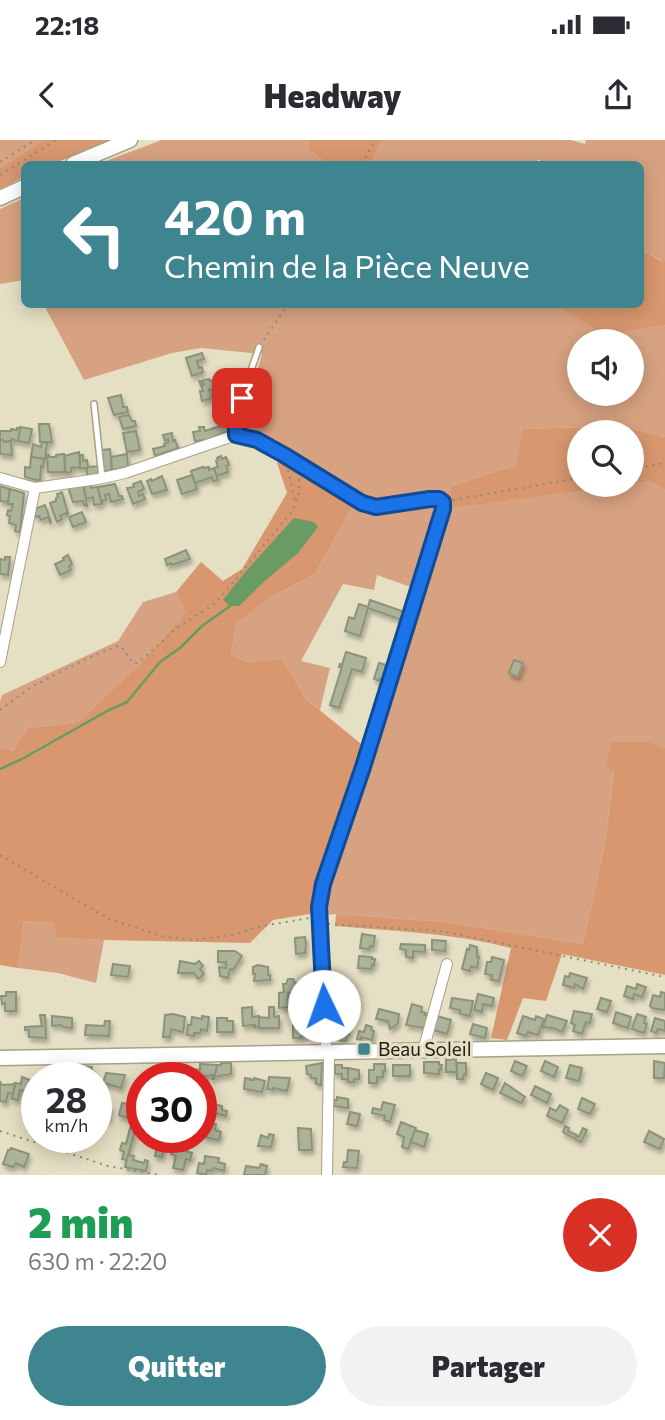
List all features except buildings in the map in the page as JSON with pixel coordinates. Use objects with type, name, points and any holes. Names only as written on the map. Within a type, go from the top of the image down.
[{"type":"street","points":[[80,161],[130,140]]},
{"type":"street","points":[[0,198],[21,188]]},
{"type":"street","points":[[0,478],[35,488],[125,474],[236,435],[257,440],[362,503],[376,507],[430,499],[443,502],[363,767],[323,884],[319,907],[326,1047],[329,1059],[327,1175]]},
{"type":"street","points":[[0,662],[35,488]]},
{"type":"street","points":[[423,1051],[447,964]]},
{"type":"street","points":[[0,1058],[665,1046]]},
{"type":"lane","points":[[236,435],[236,421],[242,398],[259,347]]},
{"type":"lane","points":[[94,404],[102,478]]},
{"type":"path","points":[[0,162],[36,140]]},
{"type":"path","points":[[22,161],[56,140]]},
{"type":"path","points":[[364,161],[375,140]]},
{"type":"path","points":[[0,175],[21,162]]},
{"type":"path","points":[[259,347],[285,308]]},
{"type":"path","points":[[644,467],[665,463]]},
{"type":"path","points":[[288,468],[295,503]]},
{"type":"path","points":[[0,710],[31,687],[117,646],[121,646],[133,663],[138,663],[177,628],[221,597],[293,510],[299,493],[299,480]]},
{"type":"path","points":[[443,502],[567,480]]},
{"type":"path","points":[[0,1131],[108,1166],[160,1175]]},
{"type":"shaded area","points":[[0,140],[44,140],[0,168]]},
{"type":"shaded area","points":[[44,140],[110,140],[60,161],[21,161],[21,178],[0,189],[0,168]]},
{"type":"shaded area","points":[[162,140],[308,140],[309,150],[324,161],[106,161]]},
{"type":"shaded area","points":[[308,140],[382,140],[372,161],[324,161],[309,150]]},
{"type":"shaded area","points":[[382,140],[571,140],[585,144],[586,140],[665,140],[665,261],[644,251],[644,161],[372,161]]},
{"type":"shaded area","points":[[21,199],[21,280],[0,284],[0,209]]},
{"type":"shaded area","points":[[644,251],[665,261],[665,325],[643,329],[594,329],[562,308],[644,308]]},
{"type":"shaded area","points":[[46,308],[563,308],[594,329],[567,329],[567,406],[644,406],[643,329],[665,325],[665,437],[644,432],[644,420],[567,420],[567,428],[524,429],[516,465],[452,486],[448,509],[567,492],[567,497],[644,497],[644,482],[649,481],[665,490],[665,748],[649,742],[614,771],[605,843],[583,944],[445,922],[325,915],[323,890],[422,591],[377,575],[374,590],[343,584],[301,661],[330,668],[320,710],[306,699],[282,659],[247,662],[231,654],[236,624],[271,597],[315,574],[360,493],[285,446],[241,428],[262,354],[201,348],[172,353],[84,380]]},
{"type":"shaded area","points":[[567,428],[567,493],[447,509],[452,486],[516,465],[523,429]]},
{"type":"shaded area","points":[[644,432],[665,437],[665,490],[649,481],[644,482]]},
{"type":"shaded area","points":[[285,446],[360,493],[315,574],[271,597],[236,624],[231,654],[247,662],[282,659],[306,699],[365,747],[323,890],[325,915],[310,914],[273,920],[250,943],[57,938],[53,923],[24,921],[18,968],[0,965],[0,747],[13,751],[28,728],[78,722],[139,665],[185,613],[176,592],[201,562],[223,581],[242,569],[287,493],[277,463]]},
{"type":"shaded area","points":[[294,518],[314,522],[318,527],[298,553],[239,606],[230,606],[223,600]]},
{"type":"shaded area","points":[[176,592],[185,613],[139,665],[78,722],[28,728],[13,751],[0,747],[2,695],[118,641],[143,602]]},
{"type":"shaded area","points":[[612,742],[650,742],[665,748],[665,975],[562,954],[546,1001],[523,998],[507,1040],[491,1038],[511,948],[445,936],[335,926],[336,914],[445,922],[583,944],[605,843],[614,772],[605,764]]},
{"type":"shaded area","points":[[24,921],[53,923],[57,938],[104,940],[96,983],[58,973],[18,968]]},
{"type":"waterway","points":[[0,769],[127,702],[160,662],[230,606]]},
{"type":"place","name":"Beau Soleil","points":[[364,1049]]},
{"type":"route","points":[[242,398],[236,421],[236,435],[257,440],[362,503],[376,507],[430,499],[443,502],[363,767],[323,884],[319,907],[324,1006]]}]
